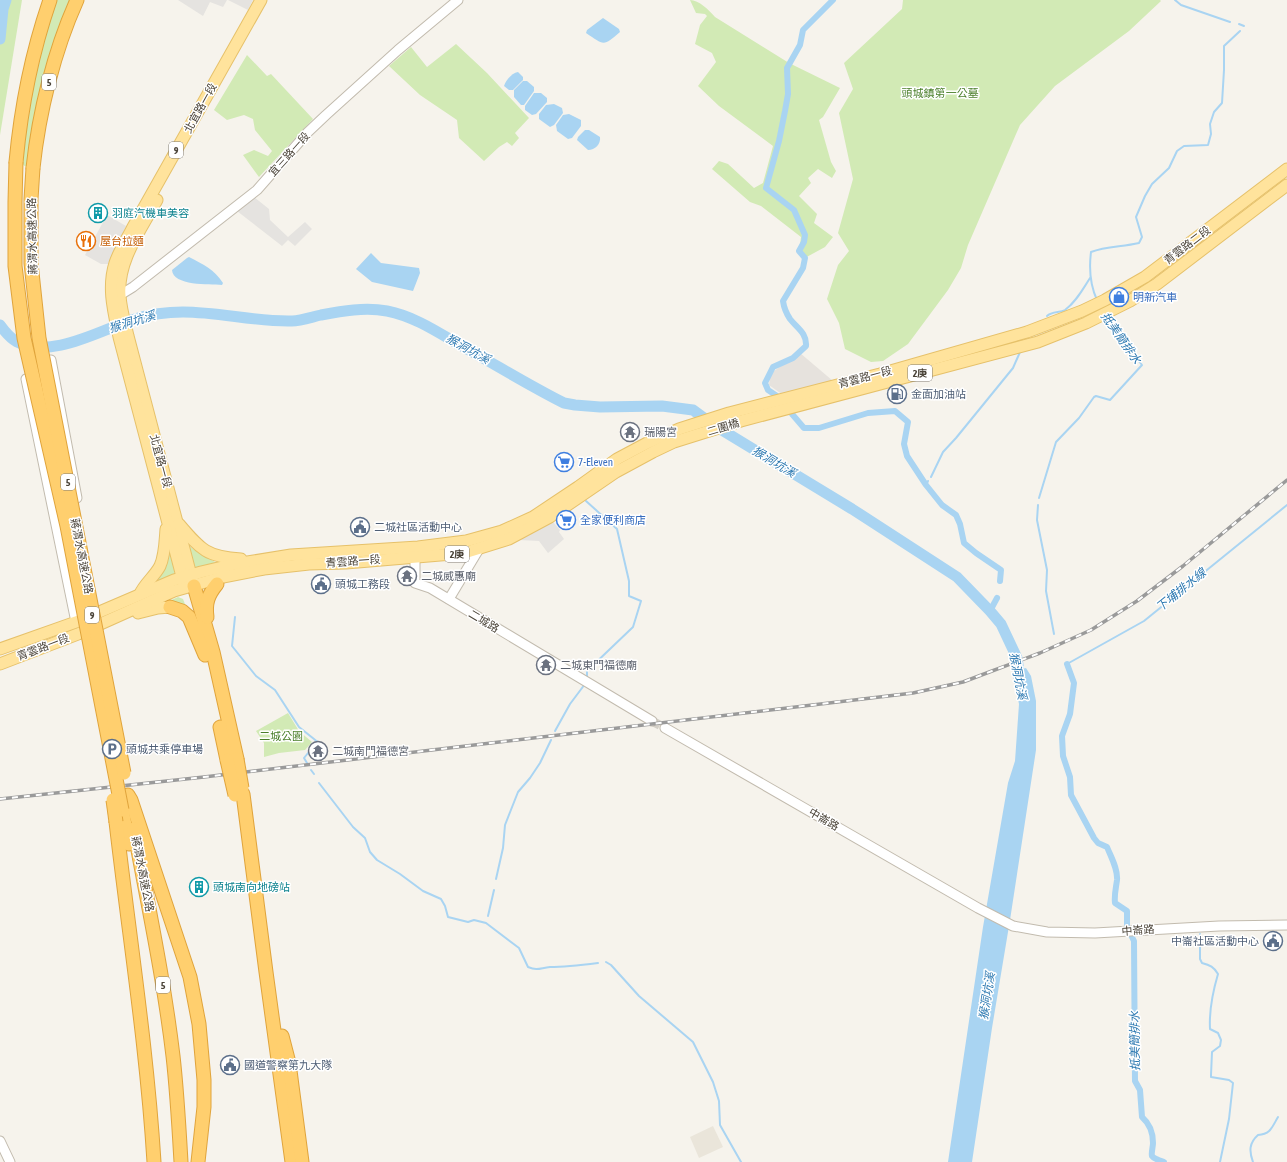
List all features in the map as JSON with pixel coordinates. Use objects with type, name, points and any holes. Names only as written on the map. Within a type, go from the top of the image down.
[{"type":"highway","name":"蔣渭水高速公路","points":[[50,0],[30,75],[19,135],[16,162],[16,266],[24,338],[67,526],[104,725],[148,898],[173,1058],[181,1162]]},
{"type":"highway","name":"蔣渭水高速公路","points":[[77,0],[69,17],[51,76],[37,133],[31,199],[31,263],[39,338],[128,795],[126,812],[162,1030],[167,1072],[173,1162]]},
{"type":"highway","points":[[209,654],[206,607],[209,594],[220,581]]},
{"type":"highway","points":[[188,582],[209,654],[239,794],[266,972],[292,1162]]},
{"type":"highway","points":[[170,607],[182,612],[189,618],[209,654]]},
{"type":"highway","points":[[239,794],[241,829],[283,1162]]},
{"type":"highway","points":[[126,812],[154,1162]]},
{"type":"highway","points":[[126,812],[190,976],[199,1024],[204,1080],[204,1107],[198,1162]]},
{"type":"highway","points":[[266,972],[289,1063],[302,1162]]},
{"type":"main road","name":"北宜路一段","points":[[188,582],[124,337],[112,284],[115,264],[130,234],[261,0]]},
{"type":"main road","name":"北宜路一段","points":[[116,301],[127,255],[268,0]]},
{"type":"main road","name":"青雲路二段","points":[[1082,311],[1105,300],[1145,277],[1287,169]]},
{"type":"main road","name":"青雲路二段","points":[[1086,323],[1110,312],[1157,284],[1287,185]]},
{"type":"main road","name":"青雲路一段","points":[[739,410],[880,374],[1027,332],[1082,311]]},
{"type":"main road","name":"青雲路一段","points":[[753,418],[1038,342],[1086,323]]},
{"type":"main road","name":"二圍橋","points":[[679,429],[739,410]]},
{"type":"main road","name":"二圍橋","points":[[693,436],[753,418]]},
{"type":"main road","name":"青雲路一段","points":[[0,664],[78,634],[174,591],[188,582],[220,581],[264,569],[309,564],[346,563],[418,547],[466,542],[502,532],[533,517],[627,453],[679,429]]},
{"type":"main road","name":"青雲路一段","points":[[0,649],[76,622],[140,595],[188,582],[228,565],[291,555],[377,555],[415,558],[464,553],[480,549],[509,539],[530,529],[566,507],[616,472],[674,442],[693,436]]},
{"type":"main road","points":[[140,595],[160,566],[172,522],[195,544],[209,554],[227,558],[260,559]]},
{"type":"main road","points":[[118,616],[170,607]]},
{"type":"street","name":"宜三路一段","points":[[116,301],[257,190],[326,115],[398,50],[458,0]]},
{"type":"street","points":[[51,360],[98,613]]},
{"type":"street","points":[[26,378],[76,622]]},
{"type":"street","name":"二城路","points":[[418,547],[415,558],[415,583],[430,588],[652,720]]},
{"type":"street","points":[[449,600],[480,549]]},
{"type":"street","name":"中崙路","points":[[665,728],[1012,926],[1047,932],[1095,933],[1219,926],[1287,925]]},
{"type":"street","points":[[0,1141],[10,1162]]},
{"type":"shaded area","points":[[178,0],[227,0],[223,7],[210,2],[203,16]]},
{"type":"shaded area","points":[[228,0],[253,0],[248,10]]},
{"type":"shaded area","points":[[254,197],[269,209],[270,220],[288,237],[305,222],[312,229],[295,246],[288,240],[282,246],[237,211]]},
{"type":"shaded area","points":[[107,215],[126,226],[108,264],[101,264],[85,255]]},
{"type":"shaded area","points":[[800,353],[833,381],[783,395],[769,385],[770,377],[774,371]]},
{"type":"shaded area","points":[[553,522],[560,530],[559,532],[564,539],[548,553],[539,541],[519,540]]},
{"type":"shaded area","points":[[713,1126],[723,1147],[699,1158],[690,1137]]},
{"type":"green space","points":[[0,0],[22,0],[0,135]]},
{"type":"green space","points":[[54,0],[71,0],[28,168],[20,163],[29,101]]},
{"type":"green space","points":[[690,0],[700,4],[715,17],[789,63],[840,88],[823,117],[819,120],[831,162],[836,171],[832,178],[818,169],[808,178],[811,183],[799,196],[817,214],[814,223],[833,237],[825,247],[803,259],[799,252],[801,237],[761,206],[750,202],[712,169],[719,161],[728,164],[754,188],[763,183],[773,146],[719,106],[698,86],[716,62],[712,53],[695,44],[700,25],[707,16],[705,14],[696,13]]},
{"type":"green space","name":"頭城鎮第一公墓","points":[[903,0],[1161,1],[1129,31],[1055,86],[1020,125],[968,245],[961,268],[948,290],[908,344],[883,361],[871,362],[845,349],[839,323],[827,299],[838,265],[849,251],[838,233],[853,179],[839,113],[853,89],[844,63],[902,9]]},
{"type":"green space","points":[[456,44],[487,73],[529,118],[515,133],[519,138],[512,146],[507,142],[499,147],[484,161],[459,138],[457,120],[420,95],[389,66],[411,47],[427,67]]},
{"type":"green space","points":[[247,55],[267,76],[271,74],[313,119],[259,177],[243,155],[254,150],[268,156],[272,151],[255,130],[253,119],[244,115],[227,120],[214,110]]},
{"type":"green space","points":[[187,544],[197,552],[215,562],[215,564],[192,570]]},
{"type":"green space","points":[[169,552],[171,553],[175,575],[159,583],[154,581]]},
{"type":"green space","points":[[178,597],[183,599],[190,617],[167,602]]},
{"type":"green space","name":"二城公園","points":[[288,713],[299,731],[312,742],[305,750],[279,753],[264,757],[264,743],[256,731]]},
{"type":"water","points":[[603,18],[619,29],[620,32],[607,42],[603,43],[586,33],[587,30]]},
{"type":"water","points":[[518,72],[523,77],[523,80],[513,90],[509,90],[504,86],[505,84],[511,75]]},
{"type":"water","points":[[523,81],[527,81],[534,87],[534,91],[524,105],[521,105],[514,97],[514,90]]},
{"type":"water","points":[[534,93],[541,93],[547,98],[547,102],[536,114],[532,115],[525,110],[525,106]]},
{"type":"water","points":[[554,104],[562,108],[563,113],[554,125],[550,127],[539,119],[539,114],[546,105]]},
{"type":"water","points":[[569,114],[581,120],[581,126],[572,138],[568,139],[557,131],[556,125],[563,115]]},
{"type":"water","points":[[585,130],[589,130],[600,137],[597,146],[593,149],[588,150],[577,140]]},
{"type":"water","points":[[371,253],[381,263],[419,268],[420,273],[413,291],[372,282],[356,269]]},
{"type":"water","points":[[189,257],[212,271],[220,278],[223,283],[222,285],[192,283],[178,279],[172,270]]},
{"type":"water","points":[[1026,668],[1031,676],[1036,701],[1036,750],[972,1162],[948,1162],[983,927],[1008,783],[1015,761],[1019,704],[1012,672]]},
{"type":"waterway","points":[[0,39],[3,9],[6,0]]},
{"type":"waterway","points":[[777,396],[768,390],[765,383],[773,367],[793,358],[806,346],[806,341],[803,334],[790,319],[783,301],[803,268],[805,258],[799,251],[804,242],[805,235],[794,210],[766,188],[779,141],[788,94],[787,68],[800,45],[803,30],[833,0]]},
{"type":"waterway","points":[[1175,0],[1181,5],[1230,22]]},
{"type":"waterway","name":"抵美簡排水","points":[[1239,24],[1244,26]]},
{"type":"waterway","name":"抵美簡排水","points":[[1097,300],[1091,276],[1091,252],[1139,243],[1142,237],[1136,217],[1152,184],[1169,168],[1177,151],[1184,146],[1208,145],[1211,134],[1210,124],[1214,112],[1222,103],[1224,46],[1240,31]]},
{"type":"waterway","points":[[1047,316],[1051,313],[1063,311],[1069,307],[1090,278]]},
{"type":"waterway","name":"猴洞坑溪","points":[[0,325],[8,335],[17,342],[30,347],[45,347],[76,341],[135,319],[165,313],[197,312],[265,320],[292,321],[345,311],[362,309],[379,310],[397,313],[424,324],[564,403],[600,407],[662,406],[693,410],[712,424],[852,509],[957,577],[1001,624],[1017,658],[1021,685]]},
{"type":"waterway","name":"抵美簡排水","points":[[1039,498],[1056,442],[1079,418],[1094,397],[1096,396],[1110,400],[1142,365],[1104,317]]},
{"type":"waterway","points":[[931,477],[943,452],[1013,368],[1020,352]]},
{"type":"waterway","points":[[792,414],[804,428],[819,428],[868,413],[895,411],[908,422],[904,444],[907,456],[926,485],[942,505],[956,515],[960,524],[964,543],[1001,570],[1000,581]]},
{"type":"waterway","points":[[926,485],[928,481]]},
{"type":"waterway","points":[[586,501],[617,529],[629,581],[629,596],[641,601],[633,627],[587,671],[587,678]]},
{"type":"waterway","name":"抵美簡排水","points":[[1038,505],[1037,520],[1047,570],[1046,591],[1054,634]]},
{"type":"waterway","name":"下埔排水線","points":[[1067,664],[1144,621],[1287,505]]},
{"type":"waterway","points":[[990,611],[997,598]]},
{"type":"waterway","points":[[235,617],[232,646],[256,676],[275,690],[299,727],[319,743],[304,758],[307,763]]},
{"type":"waterway","name":"抵美簡排水","points":[[1067,664],[1074,683],[1070,714],[1062,736],[1063,756],[1070,777],[1071,795],[1094,838],[1098,843],[1107,847],[1117,876],[1115,903],[1127,911],[1127,927]]},
{"type":"waterway","points":[[555,731],[570,704],[585,684]]},
{"type":"waterway","points":[[496,879],[503,848],[505,825],[518,792],[540,763],[551,740]]},
{"type":"waterway","points":[[311,770],[314,774]]},
{"type":"waterway","points":[[319,783],[353,827],[365,838],[370,852],[377,860],[400,874],[423,891],[441,899],[448,917],[468,922],[474,920],[486,923],[519,948],[528,967],[534,969],[598,963]]},
{"type":"waterway","points":[[488,916],[494,890]]},
{"type":"waterway","name":"抵美簡排水","points":[[1130,933],[1134,941],[1135,1081],[1140,1090],[1142,1117],[1152,1132],[1152,1156],[1164,1162]]},
{"type":"waterway","points":[[1200,934],[1200,959],[1202,963],[1212,967],[1218,974],[1214,987],[1210,1015],[1210,1029],[1218,1033],[1221,1040],[1220,1046],[1212,1052],[1211,1077],[1229,1080],[1233,1083],[1229,1119],[1220,1162]]},
{"type":"waterway","points":[[606,962],[611,965],[639,996],[693,1042],[713,1082],[719,1101],[720,1125],[741,1162]]},
{"type":"waterway","points":[[1253,1162],[1250,1151],[1251,1144],[1258,1135],[1268,1132],[1278,1117]]},
{"type":"tunnel","points":[[652,721],[665,728]]},
{"type":"railway","points":[[0,799],[204,777],[913,693],[963,682],[1040,653],[1091,630],[1137,601],[1183,566],[1287,480]]},
{"type":"place","name":"羽庭汽機車美容","points":[[98,213]]},
{"type":"place","name":"屋台拉麵","points":[[86,241]]},
{"type":"place","name":"明新汽車","points":[[1119,297]]},
{"type":"place","name":"金面加油站","points":[[897,394]]},
{"type":"place","name":"瑞陽宮","points":[[630,432]]},
{"type":"place","name":"7-Eleven","points":[[564,462]]},
{"type":"place","name":"全家便利商店","points":[[566,520]]},
{"type":"place","name":"二城社區活動中心","points":[[360,527]]},
{"type":"place","name":"二城威惠廟","points":[[407,576]]},
{"type":"place","name":"頭城工務段","points":[[321,584]]},
{"type":"place","name":"二城東門福德廟","points":[[546,665]]},
{"type":"place","name":"頭城共乘停車場","points":[[112,749]]},
{"type":"place","name":"二城南門福德宮","points":[[318,751]]},
{"type":"place","name":"頭城南向地磅站","points":[[199,887]]},
{"type":"place","name":"中崙社區活動中心","points":[[1273,941]]},
{"type":"place","name":"國道警察第九大隊","points":[[230,1065]]}]
